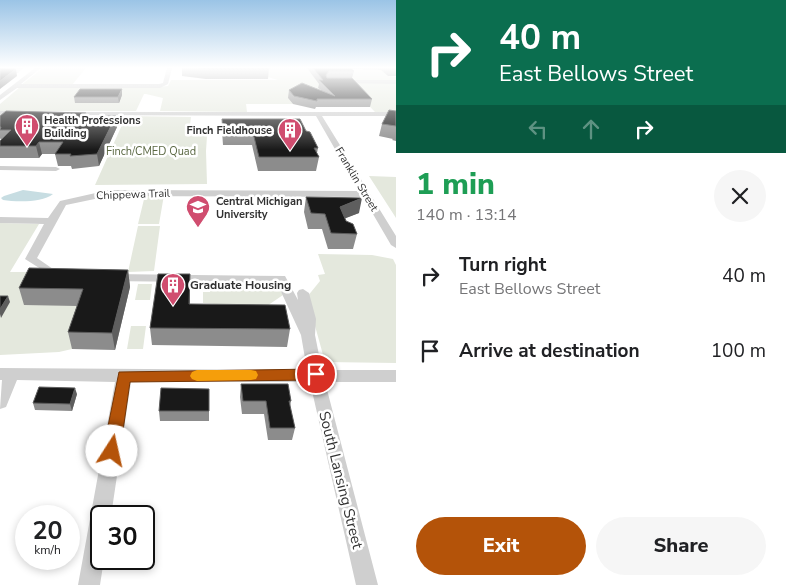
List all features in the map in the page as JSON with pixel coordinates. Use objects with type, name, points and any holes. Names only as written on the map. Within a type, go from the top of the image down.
[{"type":"street","points":[[0,113],[33,113]]},
{"type":"street","points":[[64,113],[396,114]]},
{"type":"street","name":"Franklin Street","points":[[318,114],[396,245]]},
{"type":"street","points":[[0,168],[56,169]]},
{"type":"street","name":"Chippewa Trail","points":[[72,278],[54,278],[48,269],[31,259],[63,203],[102,194],[366,194]]},
{"type":"street","points":[[0,220],[51,221]]},
{"type":"street","name":"South Lansing Street","points":[[96,278],[282,279],[297,293],[298,319],[308,335],[367,585]]},
{"type":"street","points":[[0,402],[6,374],[124,376],[316,374],[396,376]]},
{"type":"street","points":[[89,585],[124,376]]},
{"type":"green space","points":[[10,95],[143,95],[136,111],[0,111],[0,104]]},
{"type":"green space","points":[[152,95],[305,95],[288,98],[293,104],[246,104],[247,112],[160,111],[163,98]]},
{"type":"green space","points":[[359,95],[396,95],[396,112],[375,112]]},
{"type":"green space","name":"Finch/CMED Quad","points":[[126,116],[191,117],[190,125],[198,136],[207,136],[207,184],[95,185]]},
{"type":"green space","points":[[369,176],[396,177],[396,218]]},
{"type":"green space","points":[[145,195],[164,195],[159,224],[138,224]]},
{"type":"green space","points":[[0,223],[39,224],[10,272],[44,272],[87,306],[72,349],[59,352],[0,355]]},
{"type":"green space","points":[[138,226],[160,226],[154,271],[128,272]]},
{"type":"green space","points":[[318,254],[372,255],[393,259],[396,265],[396,363],[325,362],[307,297],[320,281],[318,275],[325,274]]},
{"type":"green space","points":[[138,284],[152,284],[150,300],[135,300]]},
{"type":"green space","points":[[210,284],[271,284],[280,290],[283,295],[252,316],[216,316],[215,304],[203,303],[203,292],[210,292]]},
{"type":"green space","points":[[131,326],[146,326],[143,349],[127,349]]},
{"type":"water","points":[[23,190],[53,194],[42,199],[29,201],[8,201],[1,198]]},
{"type":"building","points":[[75,95],[119,95],[118,97],[74,97]]},
{"type":"building","points":[[293,95],[333,95],[368,95],[372,99],[317,99],[317,101]]},
{"type":"building","points":[[389,110],[396,111],[396,126],[382,124]]},
{"type":"building","points":[[6,111],[86,113],[80,122],[104,116],[116,116],[97,154],[70,156],[71,154],[55,154],[63,142],[39,142],[36,146],[0,146],[0,141],[11,130],[0,130],[0,116]]},
{"type":"building","points":[[222,119],[300,119],[306,131],[310,132],[318,148],[314,148],[319,157],[259,157],[253,133],[223,133]]},
{"type":"building","points":[[306,197],[362,198],[340,207],[346,221],[353,224],[357,234],[331,233],[325,214],[311,213]]},
{"type":"building","points":[[29,268],[128,270],[112,333],[68,332],[83,289],[19,288]]},
{"type":"building","points":[[158,274],[190,274],[189,304],[285,305],[290,329],[150,328]]},
{"type":"building","points":[[0,296],[8,296],[0,309]]},
{"type":"building","points":[[241,384],[288,384],[291,401],[289,401],[295,428],[270,428],[266,401],[243,401]]},
{"type":"building","points":[[39,387],[75,388],[70,404],[33,403]]},
{"type":"building","points":[[161,388],[209,389],[209,411],[159,411]]},
{"type":"slow traffic","points":[[197,376],[251,375]]},
{"type":"place","name":"Health Professions Building","points":[[27,147]]},
{"type":"place","name":"Finch Fieldhouse","points":[[290,151]]},
{"type":"place","name":"Central Michigan University","points":[[198,228]]},
{"type":"place","name":"Graduate Housing","points":[[173,306]]},
{"type":"route","points":[[112,451],[124,376],[316,374]]}]
